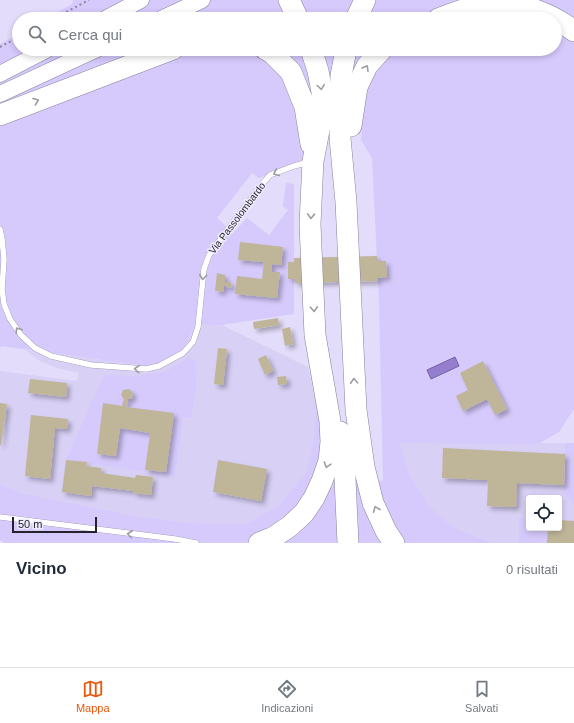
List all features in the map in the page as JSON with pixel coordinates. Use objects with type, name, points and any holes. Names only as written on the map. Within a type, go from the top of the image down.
[{"type":"highway","points":[[359,12],[365,0]]},
{"type":"highway","points":[[437,12],[452,0]]},
{"type":"highway","points":[[456,12],[476,6],[495,4],[518,6],[540,12]]},
{"type":"highway","points":[[562,22],[574,31]]},
{"type":"highway","points":[[0,115],[155,56]]},
{"type":"highway","points":[[275,56],[291,72],[305,107],[313,161]]},
{"type":"highway","points":[[259,543],[274,537],[290,526],[304,513],[314,498],[329,461],[331,442],[330,421],[315,335],[310,224],[313,161],[322,120],[322,92],[314,56]]},
{"type":"highway","points":[[344,56],[340,76],[340,138],[346,202],[356,410],[358,543]]},
{"type":"highway","points":[[346,202],[350,133],[356,87],[367,66],[376,56]]},
{"type":"highway","points":[[315,335],[337,418],[344,457],[348,543]]},
{"type":"highway","points":[[356,410],[364,467],[373,504],[386,531],[394,543]]},
{"type":"main road","points":[[118,12],[141,0]]},
{"type":"main road","points":[[176,12],[202,0]]},
{"type":"main road","points":[[0,74],[35,56]]},
{"type":"main road","points":[[0,94],[82,56]]},
{"type":"lane","name":"Via Passolombardo","points":[[0,229],[4,259],[2,289],[4,304],[10,319],[21,335],[35,348],[51,356],[91,365],[146,369],[159,366],[183,353],[193,342],[198,327],[204,269],[209,255],[264,182],[270,175],[313,161]]},
{"type":"lane","points":[[0,517],[160,537],[196,543]]},
{"type":"path","points":[[66,12],[89,0]]},
{"type":"path","points":[[0,47],[12,41]]},
{"type":"shaded area","points":[[73,0],[574,0],[574,409],[559,432],[538,444],[400,443],[410,476],[429,506],[453,527],[493,543],[4,543],[0,540],[0,484],[21,493],[136,516],[189,523],[246,524],[279,505],[306,473],[314,437],[316,403],[326,444],[319,472],[383,481],[379,301],[372,158],[361,140],[363,113],[314,98],[308,159],[259,178],[252,173],[217,218],[232,234],[247,218],[269,235],[288,210],[283,206],[286,183],[294,184],[294,314],[222,325],[195,325],[182,351],[153,367],[1,346],[0,348],[0,44],[12,37],[12,56],[562,56],[562,12],[58,12],[72,4]]},
{"type":"shaded area","points":[[194,325],[222,325],[308,367],[316,403],[314,437],[306,473],[279,505],[246,524],[189,523],[136,516],[21,493],[0,484],[0,371],[77,381],[79,373],[57,368],[40,361],[25,350],[153,367],[182,351]]},
{"type":"shaded area","points":[[455,357],[459,366],[431,379],[427,370]]},
{"type":"shaded area","points":[[187,359],[195,360],[196,386],[191,418],[183,417],[175,476],[66,460],[104,375],[134,376],[165,372]]},
{"type":"shaded area","points":[[400,442],[565,443],[564,494],[574,505],[574,520],[562,520],[562,495],[526,495],[526,519],[519,518],[532,543],[493,543],[453,527],[429,506],[410,476]]},
{"type":"shaded area","points":[[565,443],[574,443],[574,505],[564,494]]},
{"type":"shaded area","points":[[519,518],[526,519],[526,531],[562,531],[562,520],[574,520],[574,543],[519,543]]},
{"type":"building","points":[[240,242],[283,247],[281,265],[272,264],[272,272],[280,272],[277,298],[235,294],[237,276],[262,279],[264,262],[238,260]]},
{"type":"building","points":[[377,256],[378,261],[386,261],[387,277],[378,278],[378,281],[295,283],[295,279],[288,279],[288,262],[294,262],[294,258]]},
{"type":"building","points":[[217,273],[225,275],[225,282],[231,282],[232,287],[229,288],[224,285],[223,292],[215,291]]},
{"type":"building","points":[[278,318],[279,325],[254,329],[253,322]]},
{"type":"building","points":[[290,327],[293,344],[285,346],[282,329]]},
{"type":"building","points":[[218,348],[227,349],[223,385],[214,384]]},
{"type":"building","points":[[266,355],[273,371],[265,375],[258,359]]},
{"type":"building","points":[[483,361],[507,409],[495,415],[487,399],[463,411],[456,396],[468,390],[460,373]]},
{"type":"building","points":[[286,376],[287,384],[278,385],[277,377]]},
{"type":"building","points":[[30,379],[67,383],[66,397],[28,393]]},
{"type":"building","points":[[129,389],[133,393],[132,399],[128,399],[126,407],[174,413],[166,472],[145,470],[150,433],[120,428],[116,456],[97,454],[103,403],[122,406],[124,399],[121,395],[123,390]]},
{"type":"building","points":[[0,403],[7,404],[1,445],[0,445]]},
{"type":"building","points":[[31,415],[68,419],[67,429],[55,428],[50,479],[25,476]]},
{"type":"building","points":[[443,448],[565,454],[564,485],[517,483],[516,507],[487,506],[488,480],[442,478]]},
{"type":"building","points":[[66,460],[87,462],[86,466],[101,468],[101,473],[135,478],[136,475],[153,477],[151,495],[133,493],[134,491],[92,486],[91,496],[62,492]]},
{"type":"building","points":[[218,460],[267,469],[261,501],[213,492]]},
{"type":"building","points":[[562,520],[574,521],[574,543],[547,543],[548,531],[562,531]]}]
